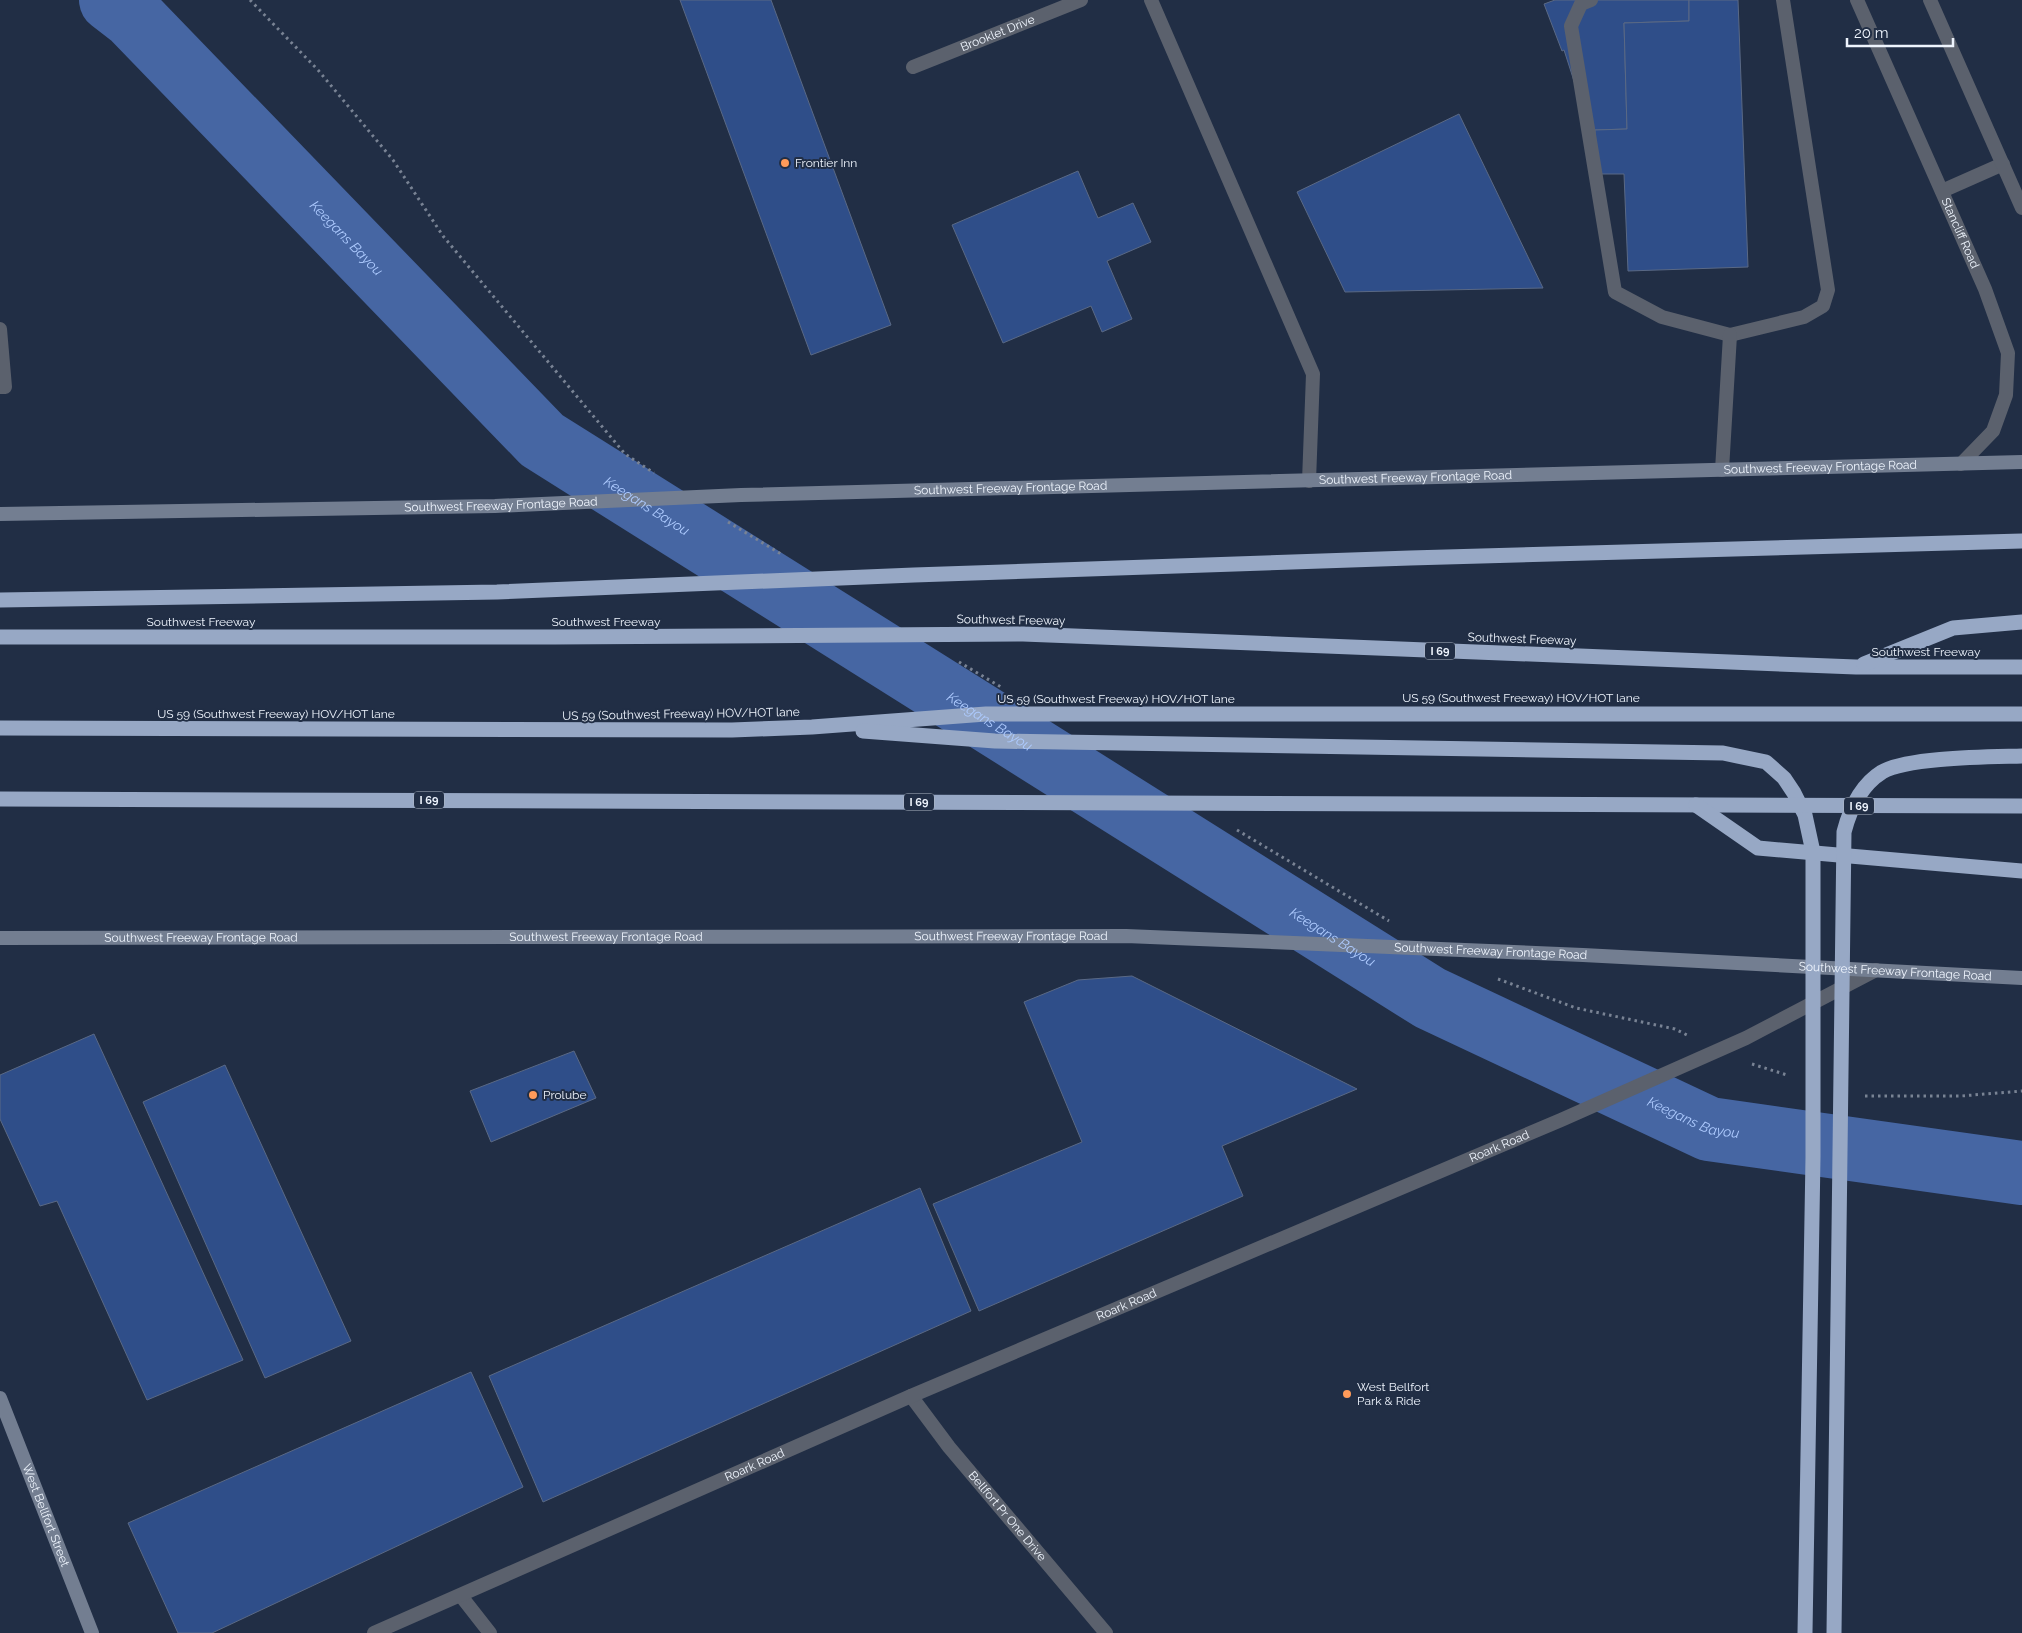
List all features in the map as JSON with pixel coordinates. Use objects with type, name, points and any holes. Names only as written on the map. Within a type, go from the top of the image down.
[{"type":"highway","points":[[0,600],[497,592],[1410,558],[2022,541]]},
{"type":"highway","points":[[1856,667],[1953,628],[2022,622]]},
{"type":"highway","name":"Southwest Freeway","points":[[0,637],[555,637],[1024,634],[1856,667],[2022,667]]},
{"type":"highway","name":"US 59 (Southwest Freeway) HOV/HOT lane","points":[[0,728],[732,730],[812,727],[996,714],[2022,714]]},
{"type":"highway","points":[[812,727],[995,741],[1723,753],[1766,762],[1784,778],[1805,815],[1813,852],[1813,1157],[1805,1633]]},
{"type":"highway","points":[[1834,1633],[1844,832],[1849,813],[1865,788],[1883,772],[1911,763],[2022,756]]},
{"type":"highway","name":"I 69","points":[[0,799],[2022,806]]},
{"type":"highway","points":[[1696,805],[1758,848],[2022,871]]},
{"type":"main road","name":"Southwest Freeway Frontage Road","points":[[0,514],[495,506],[741,495],[2022,462]]},
{"type":"main road","name":"Southwest Freeway Frontage Road","points":[[21,938],[1126,936],[1583,955],[2022,978]]},
{"type":"main road","points":[[0,937],[21,938]]},
{"type":"main road","points":[[0,943],[21,938]]},
{"type":"main road","name":"West Bellfort Street","points":[[0,1398],[92,1633]]},
{"type":"street","name":"Brooklet Drive","points":[[913,67],[1081,0]]},
{"type":"street","points":[[1151,0],[1313,374],[1309,481]]},
{"type":"street","points":[[1591,0],[1581,4],[1571,26],[1615,292],[1662,317],[1730,335],[1804,318],[1823,306],[1828,290],[1783,0]]},
{"type":"street","name":"Stancliff Road","points":[[1857,0],[1986,289],[2008,353],[2006,395],[1993,431],[1961,464]]},
{"type":"street","points":[[1930,0],[2022,208]]},
{"type":"street","points":[[1942,192],[2003,164]]},
{"type":"street","points":[[0,329],[4,387],[0,387]]},
{"type":"street","points":[[1722,470],[1730,335]]},
{"type":"street","name":"Roark Road","points":[[374,1633],[910,1396],[1561,1120],[1746,1038],[1876,970]]},
{"type":"street","name":"Bellfort Pr One Drive","points":[[910,1396],[948,1447],[1106,1633]]},
{"type":"street","points":[[461,1596],[490,1633]]},
{"type":"path","points":[[250,0],[318,70]]},
{"type":"building","name":"Frontier Inn","points":[[680,0],[771,0],[891,325],[811,355]]},
{"type":"building","points":[[1555,0],[1689,0],[1689,21],[1624,23],[1627,129],[1595,130],[1585,115],[1564,50],[1562,51],[1544,4]]},
{"type":"building","points":[[1689,0],[1738,0],[1748,267],[1628,271],[1624,174],[1598,174],[1595,130],[1627,129],[1624,23],[1689,21]]},
{"type":"building","points":[[1459,114],[1543,288],[1345,292],[1297,192]]},
{"type":"building","points":[[1078,171],[1098,218],[1133,203],[1151,242],[1107,261],[1132,319],[1102,332],[1091,306],[1003,343],[952,225]]},
{"type":"building","points":[[1132,976],[1357,1089],[1222,1146],[1243,1196],[979,1311],[933,1204],[1082,1142],[1024,1002],[1078,980]]},
{"type":"building","points":[[94,1034],[243,1360],[147,1400],[57,1201],[40,1206],[0,1119],[0,1075]]},
{"type":"building","name":"Prolube","points":[[574,1051],[596,1098],[491,1142],[470,1091]]},
{"type":"building","points":[[225,1065],[351,1341],[265,1378],[143,1102]]},
{"type":"building","points":[[920,1188],[971,1311],[543,1502],[489,1376]]},
{"type":"building","points":[[471,1372],[523,1487],[212,1633],[178,1633],[128,1523]]},
{"type":"waterway","name":"Keegans Bayou","points":[[111,0],[133,17],[542,440],[1430,998],[1709,1129],[2022,1173]]},
{"type":"place","name":"Frontier Inn","points":[[785,163]]},
{"type":"place","name":"Prolube","points":[[533,1095]]},
{"type":"place","name":"West Bellfort Park & Ride","points":[[1347,1394]]}]
